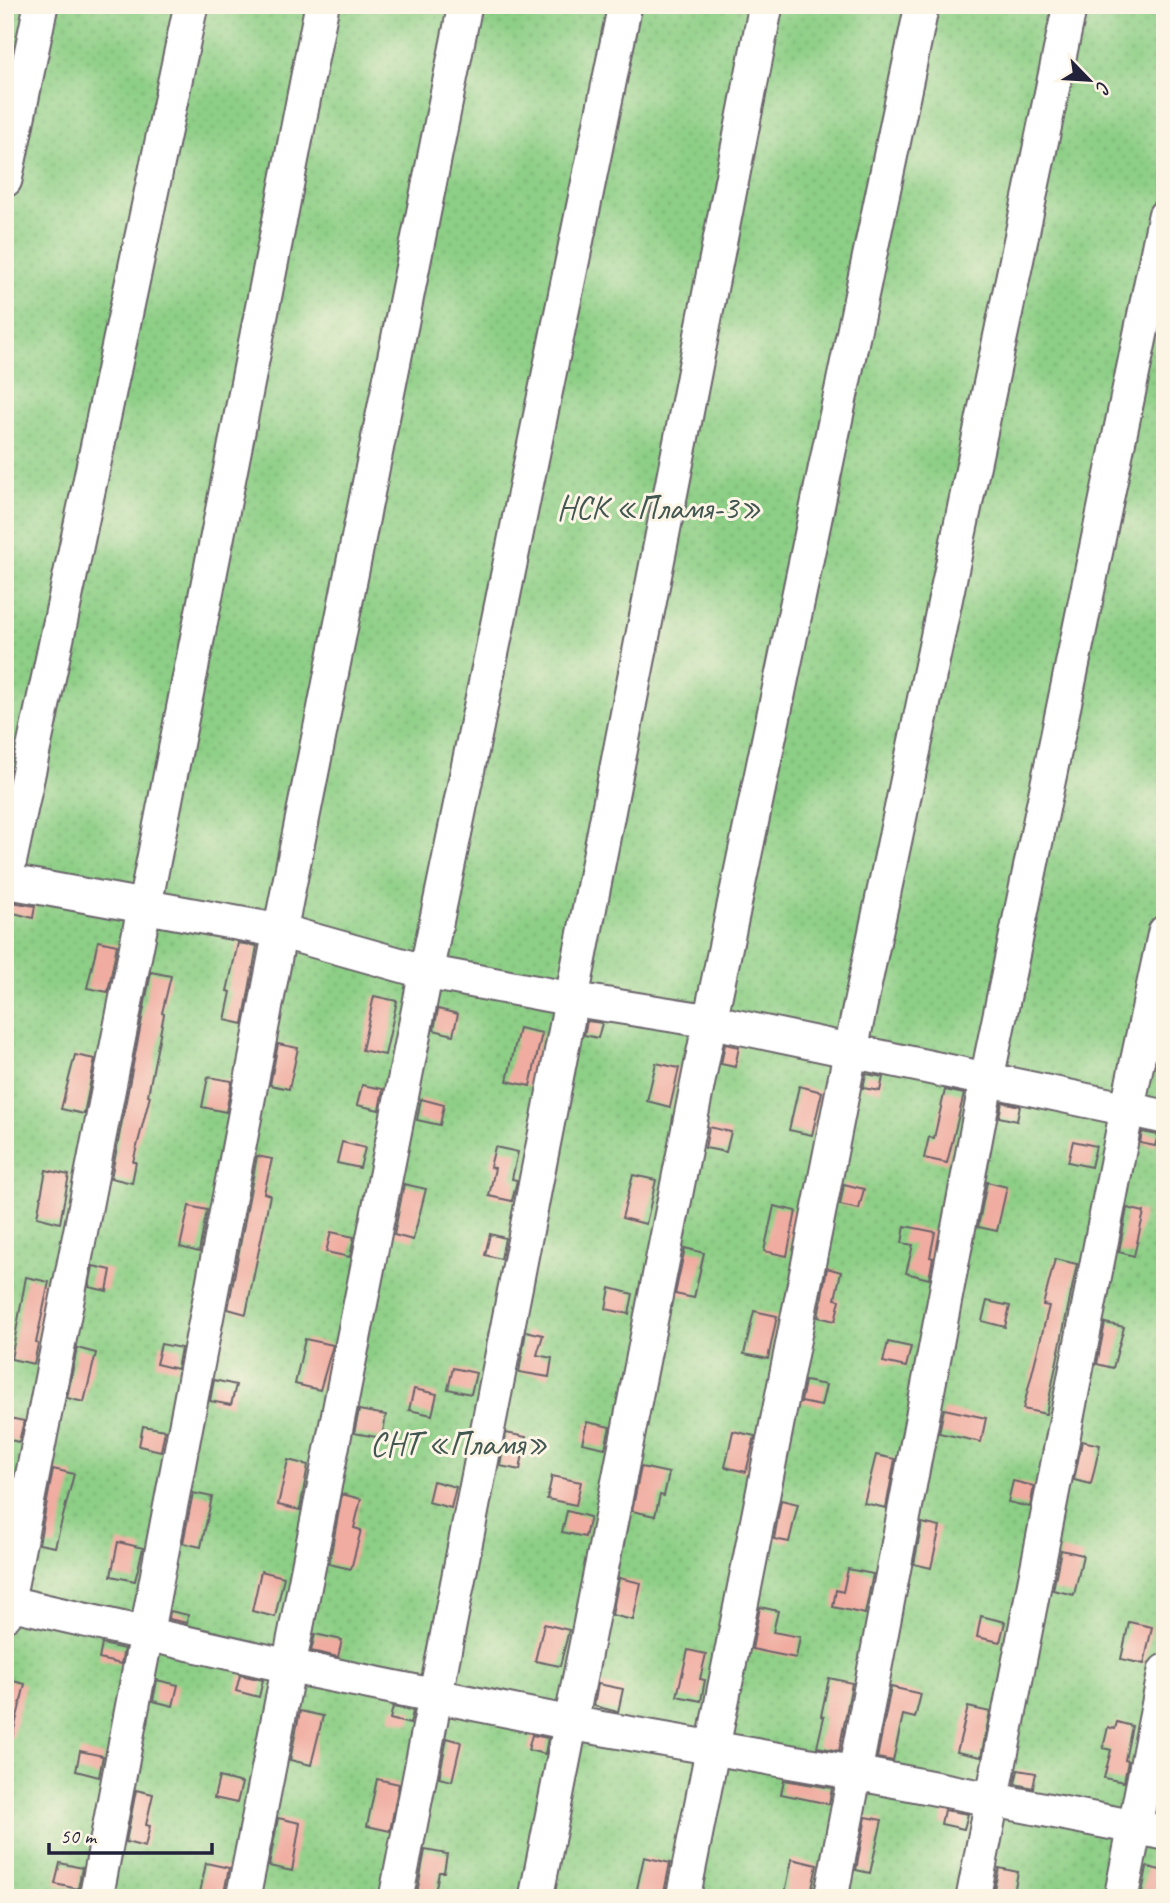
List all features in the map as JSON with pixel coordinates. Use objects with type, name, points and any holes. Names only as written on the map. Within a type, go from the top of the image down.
[{"type":"street","points":[[5,180],[41,5]]},
{"type":"street","points":[[191,5],[5,882],[280,931],[426,972],[710,1021],[1165,1117]]},
{"type":"street","points":[[322,5],[6,1606],[148,1633],[288,1666],[570,1723],[856,1773],[1150,1831]]},
{"type":"street","points":[[96,1898],[280,931],[465,5]]},
{"type":"street","points":[[243,1898],[426,972],[625,5]]},
{"type":"street","points":[[396,1898],[766,5]]},
{"type":"street","points":[[536,1898],[710,1021],[922,5]]},
{"type":"street","points":[[683,1898],[851,1049],[1070,5]]},
{"type":"street","points":[[831,1898],[987,1078],[1165,216]]},
{"type":"street","points":[[974,1898],[1127,1110],[1165,932]]},
{"type":"street","points":[[1121,1898],[1150,1831],[1165,1671]]},
{"type":"green space","points":[[5,5],[1165,5],[1165,1898],[5,1898]]},
{"type":"building","points":[[12,902],[35,906],[33,918],[10,912]]},
{"type":"building","points":[[98,941],[117,945],[108,992],[87,988]]},
{"type":"building","points":[[238,943],[257,946],[243,1024],[225,1020],[231,992],[227,991]]},
{"type":"building","points":[[151,972],[171,976],[162,1013],[164,1014],[148,1095],[150,1096],[133,1162],[136,1162],[132,1183],[111,1178]]},
{"type":"building","points":[[374,996],[397,1001],[385,1055],[362,1050]]},
{"type":"building","points":[[438,1009],[458,1014],[453,1035],[434,1030]]},
{"type":"building","points":[[587,1021],[602,1023],[598,1038],[584,1035]]},
{"type":"building","points":[[519,1028],[542,1033],[530,1086],[507,1081]]},
{"type":"building","points":[[278,1044],[298,1048],[289,1089],[270,1085]]},
{"type":"building","points":[[725,1044],[739,1047],[735,1067],[721,1064]]},
{"type":"building","points":[[75,1055],[95,1059],[84,1114],[61,1109]]},
{"type":"building","points":[[656,1063],[679,1068],[670,1107],[647,1101]]},
{"type":"building","points":[[866,1074],[883,1077],[880,1091],[863,1088]]},
{"type":"building","points":[[208,1077],[232,1081],[226,1112],[202,1107]]},
{"type":"building","points":[[362,1085],[383,1089],[379,1110],[357,1105]]},
{"type":"building","points":[[799,1086],[822,1092],[812,1135],[789,1130]]},
{"type":"building","points":[[945,1090],[964,1094],[947,1163],[924,1158],[929,1137],[934,1138]]},
{"type":"building","points":[[421,1099],[444,1105],[440,1125],[417,1120]]},
{"type":"building","points":[[1002,1102],[1020,1106],[1017,1121],[999,1117]]},
{"type":"building","points":[[709,1127],[731,1132],[726,1152],[705,1148]]},
{"type":"building","points":[[1142,1132],[1158,1135],[1155,1146],[1140,1143]]},
{"type":"building","points":[[1073,1141],[1096,1146],[1091,1167],[1068,1162]]},
{"type":"building","points":[[342,1142],[365,1148],[360,1168],[337,1163]]},
{"type":"building","points":[[495,1147],[518,1152],[512,1179],[517,1180],[512,1201],[489,1196],[495,1168],[490,1167]]},
{"type":"building","points":[[257,1156],[272,1159],[264,1193],[270,1195],[246,1314],[228,1309]]},
{"type":"building","points":[[46,1170],[69,1175],[60,1223],[37,1217]]},
{"type":"building","points":[[633,1175],[656,1180],[646,1224],[622,1218]]},
{"type":"building","points":[[987,1182],[1007,1187],[997,1231],[978,1227]]},
{"type":"building","points":[[404,1184],[426,1189],[413,1240],[394,1235]]},
{"type":"building","points":[[844,1184],[864,1189],[859,1209],[840,1205]]},
{"type":"building","points":[[189,1206],[207,1210],[199,1252],[180,1247]]},
{"type":"building","points":[[774,1206],[796,1211],[787,1256],[764,1251]]},
{"type":"building","points":[[1127,1208],[1144,1212],[1134,1256],[1119,1252]]},
{"type":"building","points":[[905,1226],[935,1232],[929,1279],[906,1273],[913,1245],[902,1243]]},
{"type":"building","points":[[331,1232],[354,1237],[350,1257],[326,1252]]},
{"type":"building","points":[[490,1234],[505,1238],[501,1259],[485,1255]]},
{"type":"building","points":[[685,1248],[704,1253],[694,1298],[675,1294]]},
{"type":"building","points":[[1055,1259],[1077,1264],[1046,1414],[1023,1409],[1049,1306],[1043,1305]]},
{"type":"building","points":[[93,1266],[111,1270],[107,1291],[89,1287]]},
{"type":"building","points":[[827,1268],[841,1272],[835,1299],[840,1300],[835,1321],[818,1317]]},
{"type":"building","points":[[26,1277],[49,1282],[34,1364],[11,1359]]},
{"type":"building","points":[[610,1288],[633,1294],[629,1314],[606,1309]]},
{"type":"building","points":[[987,1301],[1010,1306],[1005,1327],[982,1321]]},
{"type":"building","points":[[754,1311],[777,1316],[768,1359],[744,1354]]},
{"type":"building","points":[[1105,1323],[1124,1327],[1113,1368],[1097,1364]]},
{"type":"building","points":[[526,1331],[543,1335],[537,1355],[552,1358],[549,1377],[519,1372]]},
{"type":"building","points":[[305,1339],[333,1345],[320,1390],[295,1384]]},
{"type":"building","points":[[888,1342],[911,1347],[906,1367],[883,1362]]},
{"type":"building","points":[[161,1344],[181,1348],[177,1369],[156,1364]]},
{"type":"building","points":[[77,1348],[96,1353],[84,1402],[67,1398]]},
{"type":"building","points":[[453,1368],[476,1373],[471,1394],[448,1389]]},
{"type":"building","points":[[214,1380],[236,1385],[231,1405],[210,1401]]},
{"type":"building","points":[[805,1381],[826,1385],[821,1406],[801,1402]]},
{"type":"building","points":[[414,1389],[437,1394],[432,1415],[409,1410]]},
{"type":"building","points":[[944,1409],[986,1418],[981,1442],[939,1433]]},
{"type":"building","points":[[359,1410],[386,1415],[382,1438],[354,1433]]},
{"type":"building","points":[[5,1417],[24,1421],[19,1442],[5,1439]]},
{"type":"building","points":[[587,1422],[610,1427],[605,1448],[582,1443]]},
{"type":"building","points":[[143,1426],[165,1430],[161,1451],[139,1446]]},
{"type":"building","points":[[733,1431],[755,1436],[746,1472],[725,1467]]},
{"type":"building","points":[[506,1433],[526,1437],[520,1470],[500,1466]]},
{"type":"building","points":[[1082,1441],[1100,1445],[1091,1484],[1074,1480]]},
{"type":"building","points":[[876,1455],[895,1459],[886,1508],[864,1503]]},
{"type":"building","points":[[288,1460],[308,1465],[300,1510],[278,1505]]},
{"type":"building","points":[[641,1467],[669,1473],[664,1496],[660,1495],[655,1516],[632,1511]]},
{"type":"building","points":[[53,1469],[74,1474],[55,1547],[39,1544]]},
{"type":"building","points":[[552,1476],[581,1482],[576,1505],[547,1499]]},
{"type":"building","points":[[5,1480],[12,1481],[8,1502],[5,1501]]},
{"type":"building","points":[[433,1481],[456,1487],[451,1508],[428,1502]]},
{"type":"building","points":[[1013,1481],[1034,1486],[1030,1507],[1008,1502]]},
{"type":"building","points":[[193,1493],[212,1497],[201,1547],[183,1543]]},
{"type":"building","points":[[342,1494],[361,1499],[354,1528],[361,1530],[351,1569],[329,1564]]},
{"type":"building","points":[[781,1500],[798,1504],[789,1542],[774,1539]]},
{"type":"building","points":[[567,1511],[590,1517],[585,1537],[562,1532]]},
{"type":"building","points":[[922,1523],[940,1527],[931,1568],[914,1564]]},
{"type":"building","points":[[118,1542],[143,1548],[135,1581],[111,1576]]},
{"type":"building","points":[[1061,1550],[1083,1555],[1074,1595],[1053,1590]]},
{"type":"building","points":[[848,1569],[873,1574],[865,1614],[833,1607],[836,1590],[843,1592]]},
{"type":"building","points":[[261,1571],[284,1577],[275,1617],[252,1611]]},
{"type":"building","points":[[619,1578],[641,1583],[633,1620],[612,1615]]},
{"type":"building","points":[[760,1607],[778,1611],[773,1632],[800,1637],[796,1658],[752,1649]]},
{"type":"building","points":[[170,1611],[188,1615],[187,1623],[169,1619]]},
{"type":"building","points":[[981,1616],[1005,1622],[1000,1642],[977,1637]]},
{"type":"building","points":[[1129,1622],[1152,1627],[1144,1664],[1121,1659]]},
{"type":"building","points":[[544,1624],[569,1630],[560,1666],[535,1661]]},
{"type":"building","points":[[315,1634],[342,1640],[338,1657],[311,1651]]},
{"type":"building","points":[[102,1644],[124,1649],[121,1664],[99,1659]]},
{"type":"building","points":[[688,1650],[706,1654],[700,1679],[705,1680],[701,1701],[677,1696]]},
{"type":"building","points":[[240,1675],[263,1680],[259,1697],[236,1691]]},
{"type":"building","points":[[829,1678],[852,1683],[839,1751],[817,1747]]},
{"type":"building","points":[[5,1679],[25,1684],[12,1738],[5,1737]]},
{"type":"building","points":[[157,1680],[178,1685],[173,1706],[153,1701]]},
{"type":"building","points":[[598,1684],[623,1689],[618,1712],[594,1706]]},
{"type":"building","points":[[891,1687],[921,1694],[915,1718],[903,1715],[893,1761],[877,1758]]},
{"type":"building","points":[[393,1707],[413,1711],[410,1724],[390,1719]]},
{"type":"building","points":[[968,1707],[990,1712],[981,1757],[957,1752]]},
{"type":"building","points":[[300,1711],[323,1716],[311,1765],[290,1760]]},
{"type":"building","points":[[1117,1722],[1132,1726],[1125,1760],[1128,1761],[1124,1782],[1104,1778],[1111,1750],[1103,1748],[1108,1727],[1115,1729]]},
{"type":"building","points":[[532,1735],[548,1738],[545,1754],[528,1750]]},
{"type":"building","points":[[447,1738],[461,1742],[452,1781],[439,1778]]},
{"type":"building","points":[[80,1751],[103,1756],[99,1777],[76,1771]]},
{"type":"building","points":[[1018,1770],[1036,1773],[1033,1788],[1015,1784]]},
{"type":"building","points":[[219,1777],[242,1783],[237,1803],[214,1798]]},
{"type":"building","points":[[377,1779],[399,1784],[390,1831],[367,1826]]},
{"type":"building","points":[[784,1780],[832,1788],[829,1804],[781,1794]]},
{"type":"building","points":[[136,1790],[153,1794],[146,1825],[150,1826],[145,1847],[126,1842]]},
{"type":"building","points":[[944,1810],[968,1814],[964,1829],[941,1824]]},
{"type":"building","points":[[866,1817],[882,1820],[870,1873],[856,1870]]},
{"type":"building","points":[[278,1818],[300,1823],[292,1871],[269,1866]]},
{"type":"building","points":[[425,1850],[447,1854],[444,1872],[439,1872],[434,1898],[416,1898]]},
{"type":"building","points":[[644,1857],[670,1863],[663,1898],[635,1898]]},
{"type":"building","points":[[792,1859],[817,1865],[810,1898],[784,1898]]},
{"type":"building","points":[[60,1863],[82,1868],[78,1889],[55,1884]]},
{"type":"building","points":[[206,1863],[229,1868],[223,1898],[199,1898]]},
{"type":"building","points":[[1147,1867],[1165,1871],[1159,1898],[1141,1898]]},
{"type":"building","points":[[999,1868],[1018,1872],[1014,1893],[994,1889]]},
{"type":"park label","name":"НСК «Пламя-3»","points":[[659,507]]},
{"type":"park label","name":"СНТ «Пламя»","points":[[459,1443]]}]
